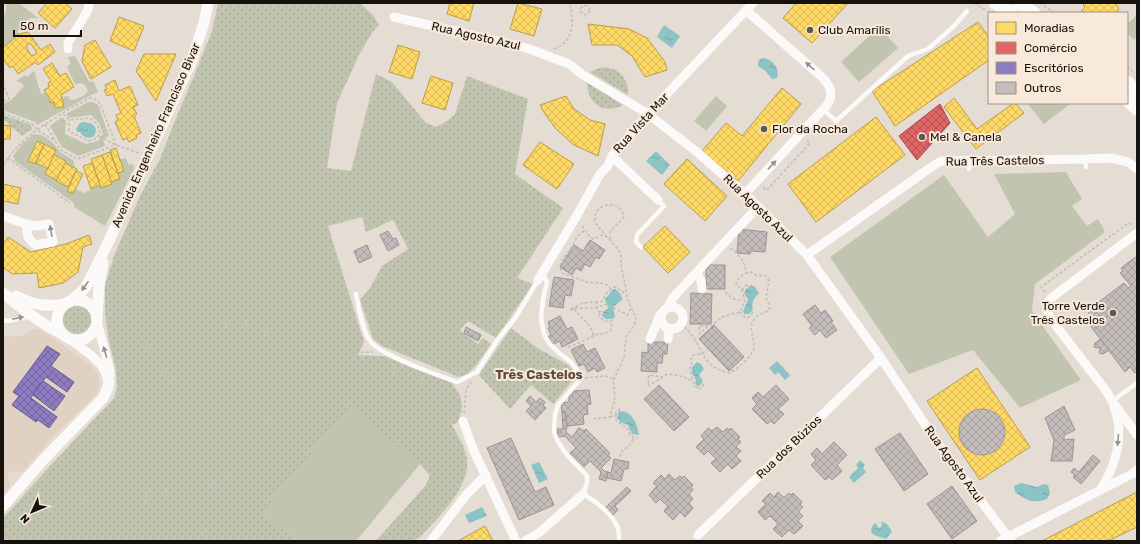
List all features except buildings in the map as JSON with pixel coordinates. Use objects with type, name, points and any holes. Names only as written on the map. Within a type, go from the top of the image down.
[{"type":"main road","points":[[995,3],[1008,12]]},
{"type":"main road","points":[[1018,3],[1032,12]]},
{"type":"main road","points":[[1128,83],[1137,92]]},
{"type":"main road","points":[[1128,101],[1137,109]]},
{"type":"street","points":[[68,49],[68,43],[88,10],[89,3]]},
{"type":"street","name":"Avenida Engenheiro Francisco Bivar","points":[[108,243],[191,62],[204,23],[208,3]]},
{"type":"street","name":"Rua Vista Mar","points":[[540,276],[600,174],[608,166],[612,156],[648,114],[754,3]]},
{"type":"street","points":[[746,194],[823,109],[830,100],[831,95],[831,90],[828,83],[823,78],[747,11]]},
{"type":"street","name":"Rua Agosto Azul","points":[[394,17],[519,46],[547,55],[568,64],[583,75],[648,114],[697,152],[746,194],[807,255],[1006,540]]},
{"type":"street","points":[[612,156],[658,200]]},
{"type":"street","name":"Rua Três Castelos","points":[[807,255],[942,161],[969,165],[1086,163],[1111,158],[1128,162],[1137,169]]},
{"type":"street","points":[[668,307],[672,299],[753,212]]},
{"type":"street","points":[[3,216],[26,224]]},
{"type":"street","points":[[1101,489],[1111,470],[1118,448],[1119,433],[1115,409],[1107,392],[1050,318],[1046,308],[1050,299],[1137,234]]},
{"type":"street","points":[[108,243],[86,287],[68,303],[59,313],[57,319],[60,330],[96,360],[103,368],[109,382]]},
{"type":"street","points":[[3,293],[53,330],[75,340],[87,337],[94,330],[99,286],[108,243]]},
{"type":"street","points":[[696,273],[701,280],[702,289]]},
{"type":"street","points":[[3,289],[28,302],[51,306],[80,300],[88,304],[93,308],[110,374],[107,390],[103,398],[43,460],[3,506]]},
{"type":"street","points":[[650,339],[661,314],[663,310],[668,307],[673,306],[680,310],[683,316],[682,323],[676,328],[669,329],[661,322],[661,314]]},
{"type":"street","points":[[668,339],[669,329]]},
{"type":"street","name":"Rua dos Búzios","points":[[698,535],[880,358]]},
{"type":"street","points":[[1112,402],[1137,435]]},
{"type":"street","points":[[463,421],[473,448],[516,541]]},
{"type":"street","points":[[1006,540],[1134,473],[1137,470]]},
{"type":"street","points":[[431,541],[467,494],[486,475]]},
{"type":"street","points":[[525,541],[540,532],[583,494]]},
{"type":"lane","points":[[823,109],[836,122],[908,56],[928,48],[953,27],[967,11]]},
{"type":"lane","points":[[640,247],[636,242],[637,235],[664,206],[658,200]]},
{"type":"lane","points":[[356,294],[364,327],[370,342],[397,358],[457,382],[477,372],[498,339],[516,317],[540,276],[547,282],[541,318],[544,334],[549,343],[571,362],[579,373],[579,381],[558,405],[555,414],[554,432],[558,442],[567,455],[587,476],[587,483],[583,494],[607,511],[618,528],[620,541]]},
{"type":"lane","points":[[3,320],[8,321],[33,316]]},
{"type":"lane","points":[[1112,402],[1137,383]]},
{"type":"path","points":[[974,3],[989,12]]},
{"type":"path","points":[[1040,3],[1054,12]]},
{"type":"path","points":[[586,4],[590,9],[589,13],[582,14],[580,10],[582,6],[586,4]]},
{"type":"path","points":[[547,55],[552,49],[560,47],[567,40],[573,18],[570,5]]},
{"type":"path","points":[[1128,68],[1137,75]]},
{"type":"path","points":[[3,83],[9,99],[3,101]]},
{"type":"path","points":[[3,164],[20,143],[37,130],[62,113],[90,98],[95,99],[100,104],[116,145]]},
{"type":"path","points":[[3,113],[32,124],[37,130],[55,141]]},
{"type":"path","points":[[62,113],[69,120],[69,131],[88,141],[97,138],[100,134],[97,124],[90,118],[69,120]]},
{"type":"path","points":[[45,124],[61,150],[77,159],[116,145]]},
{"type":"path","points":[[98,136],[116,145],[141,154]]},
{"type":"path","points":[[8,158],[70,203]]},
{"type":"path","points":[[610,240],[610,232],[624,217],[622,211],[612,204],[603,206],[596,213],[595,220],[598,227],[605,232],[607,237],[618,249],[621,256],[621,266],[627,295],[636,318],[636,324],[626,337],[624,357],[614,379],[615,394],[610,417]]},
{"type":"path","points":[[576,217],[591,238],[594,239],[602,235],[607,237]]},
{"type":"path","points":[[1047,294],[1041,287],[1127,224],[1137,224]]},
{"type":"path","points":[[585,230],[581,232],[560,263],[562,273],[588,282],[602,283],[608,285],[611,289]]},
{"type":"path","points":[[718,250],[724,248],[732,249],[742,259],[746,267],[746,274]]},
{"type":"path","points":[[682,323],[704,358],[712,365],[729,373],[737,369],[754,351],[753,322],[757,316],[769,310],[770,306],[766,298],[769,280],[766,276],[756,275],[751,272],[738,280],[736,284],[742,290],[743,299],[745,302],[740,312],[728,315],[714,322],[700,334],[699,326],[708,326]]},
{"type":"path","points":[[742,290],[748,285]]},
{"type":"path","points":[[627,295],[615,286],[604,297],[603,301],[582,303],[570,310],[578,308],[595,308],[606,304],[627,315],[632,308]]},
{"type":"path","points":[[725,292],[734,299],[743,299]]},
{"type":"path","points":[[597,302],[597,307],[600,313],[599,316],[602,320],[607,322],[614,319]]},
{"type":"path","points":[[574,309],[590,325],[594,336]]},
{"type":"path","points":[[740,312],[743,316],[748,318],[753,312]]},
{"type":"path","points":[[96,320],[116,316],[134,317],[142,315],[190,317],[238,324],[288,335],[342,352],[386,352]]},
{"type":"path","points":[[124,316],[170,379],[159,390],[150,423],[142,476],[151,497]]},
{"type":"path","points":[[568,347],[594,336],[607,334],[611,330],[612,321]]},
{"type":"path","points":[[704,384],[702,388],[698,389],[695,387],[690,368],[692,363],[691,358],[693,355],[702,354],[707,350]]},
{"type":"path","points":[[198,541],[224,477],[282,408],[328,380],[360,369],[388,368],[411,376],[434,389],[463,421]]},
{"type":"path","points":[[463,421],[466,390],[477,372]]},
{"type":"path","points":[[663,376],[649,375],[648,386],[667,374],[678,375],[693,381]]},
{"type":"path","points":[[579,378],[609,376],[614,379]]},
{"type":"path","points":[[620,409],[616,412],[616,420],[629,430],[630,435],[634,438],[638,438]]},
{"type":"path","points":[[594,420],[616,415]]},
{"type":"path","points":[[620,457],[620,452],[628,447],[634,438]]},
{"type":"path","points":[[3,523],[33,511],[52,506],[98,500],[142,499],[184,490],[220,485]]},
{"type":"path","points":[[16,541],[33,511]]},
{"type":"shaded area","points":[[35,329],[41,330],[91,365],[97,373],[99,387],[96,394],[50,440],[22,472],[11,471],[7,476],[10,486],[3,494],[3,337],[22,336]]},
{"type":"green space","points":[[6,3],[19,3],[38,18],[30,18],[17,31],[19,34],[3,48],[3,18],[6,11]]},
{"type":"green space","points":[[218,3],[360,3],[373,15],[379,25],[373,31],[359,55],[337,103],[327,168],[351,171],[376,74],[392,82],[425,122],[436,127],[447,121],[455,114],[467,76],[528,99],[515,174],[563,208],[517,278],[533,284],[496,338],[468,321],[460,330],[478,344],[483,338],[491,344],[468,374],[459,377],[382,346],[373,339],[360,300],[370,288],[382,266],[408,249],[393,220],[366,232],[362,217],[328,226],[364,342],[358,355],[384,356],[452,383],[461,397],[462,409],[458,422],[452,425],[463,446],[467,459],[467,470],[463,481],[458,492],[444,511],[420,537],[412,541],[376,541],[425,486],[430,476],[420,464],[262,512],[297,541],[3,541],[3,518],[114,398],[117,387],[116,370],[108,337],[105,312],[105,285],[114,256],[140,196],[160,159],[198,66],[212,31]]},
{"type":"green space","points":[[1137,15],[1137,37],[1134,40],[1128,34],[1128,23]]},
{"type":"green space","points":[[879,27],[898,48],[859,82],[841,62]]},
{"type":"green space","points":[[75,56],[89,82],[93,81],[98,92],[37,125],[35,122],[3,110],[3,104],[11,100],[24,86],[20,82],[16,81],[25,75],[27,77],[34,71],[41,94],[46,92],[50,103],[54,102],[55,108],[64,106],[62,97],[67,96],[71,100],[85,94],[88,91],[85,85],[81,83],[75,84],[67,67],[71,64],[68,57]]},
{"type":"green space","points":[[605,67],[615,70],[622,76],[627,85],[628,95],[590,72]]},
{"type":"green space","points":[[587,82],[623,105],[609,109],[598,106],[593,102],[590,96]]},
{"type":"green space","points":[[716,96],[727,106],[706,131],[694,121]]},
{"type":"green space","points":[[88,102],[93,102],[98,105],[109,136],[103,139],[105,146],[78,156],[62,147],[50,126],[62,117],[66,121],[65,134],[86,144],[98,141],[103,134],[99,123],[91,115],[69,118],[66,114]]},
{"type":"green space","points":[[1028,104],[1070,104],[1044,124]]},
{"type":"green space","points":[[3,115],[29,124],[33,129],[22,136],[3,119]]},
{"type":"green space","points":[[34,134],[41,135],[48,139],[60,152],[73,160],[75,168],[65,163],[66,161],[54,155],[56,150],[37,141],[35,164],[36,163],[48,169],[45,174],[57,180],[56,182],[68,187],[67,191],[73,194],[76,189],[84,193],[100,185],[112,184],[111,182],[120,179],[118,173],[124,171],[120,159],[126,158],[129,165],[133,164],[134,169],[105,226],[74,207],[74,203],[15,161],[13,156],[22,144]]},
{"type":"green space","points":[[1066,172],[1082,199],[1072,206],[1087,226],[1098,219],[1105,232],[1035,284],[1032,311],[1081,380],[1020,408],[973,350],[909,374],[830,257],[944,175],[988,237],[1015,214],[994,174]]},
{"type":"green space","points":[[77,306],[87,310],[91,320],[87,330],[77,334],[67,330],[63,320],[67,310]]},
{"type":"green space","points":[[511,328],[539,349],[568,365],[574,372],[573,380],[553,404],[531,385],[510,409],[479,375]]},
{"type":"green space","points":[[350,406],[420,464],[356,541],[297,541],[262,512]]},
{"type":"water","points":[[664,25],[680,36],[672,48],[657,37]]},
{"type":"water","points":[[764,58],[773,63],[777,68],[777,78],[772,79],[758,66],[760,59]]},
{"type":"water","points":[[82,122],[94,125],[96,133],[94,136],[86,137],[80,132],[77,132],[76,129]]},
{"type":"water","points":[[656,151],[670,165],[662,175],[646,161]]},
{"type":"water","points":[[751,285],[755,287],[759,293],[753,300],[753,310],[749,314],[744,314],[743,311],[748,300],[744,293]]},
{"type":"water","points":[[614,289],[620,293],[622,300],[613,307],[615,317],[612,319],[606,319],[602,316],[603,312],[608,308],[605,299]]},
{"type":"water","points":[[777,361],[790,375],[785,380],[778,372],[775,375],[769,368]]},
{"type":"water","points":[[697,362],[701,364],[704,369],[699,375],[703,381],[698,387],[692,373],[692,367]]},
{"type":"water","points":[[619,411],[624,411],[634,419],[639,435],[632,434],[628,425],[620,422],[617,418]]},
{"type":"water","points":[[860,460],[865,465],[863,468],[866,472],[854,483],[849,477],[858,468],[856,465]]},
{"type":"water","points":[[539,462],[548,479],[539,483],[531,465]]},
{"type":"water","points":[[1021,483],[1037,487],[1044,484],[1048,485],[1050,493],[1047,499],[1038,501],[1030,500],[1015,492],[1014,486]]},
{"type":"water","points":[[482,507],[487,516],[469,523],[465,515]]},
{"type":"water","points":[[881,522],[887,524],[892,532],[886,539],[874,535],[871,532],[872,527],[876,523],[878,528],[881,527]]},
{"type":"place","name":"Club Amarilis","points":[[810,30]]},
{"type":"place","name":"Flor da Rocha","points":[[764,129]]},
{"type":"place","name":"Mel & Canela","points":[[922,137]]},
{"type":"place","name":"Torre Verde Três Castelos","points":[[1113,313]]},
{"type":"district","name":"Três Castelos","points":[[539,374]]}]
